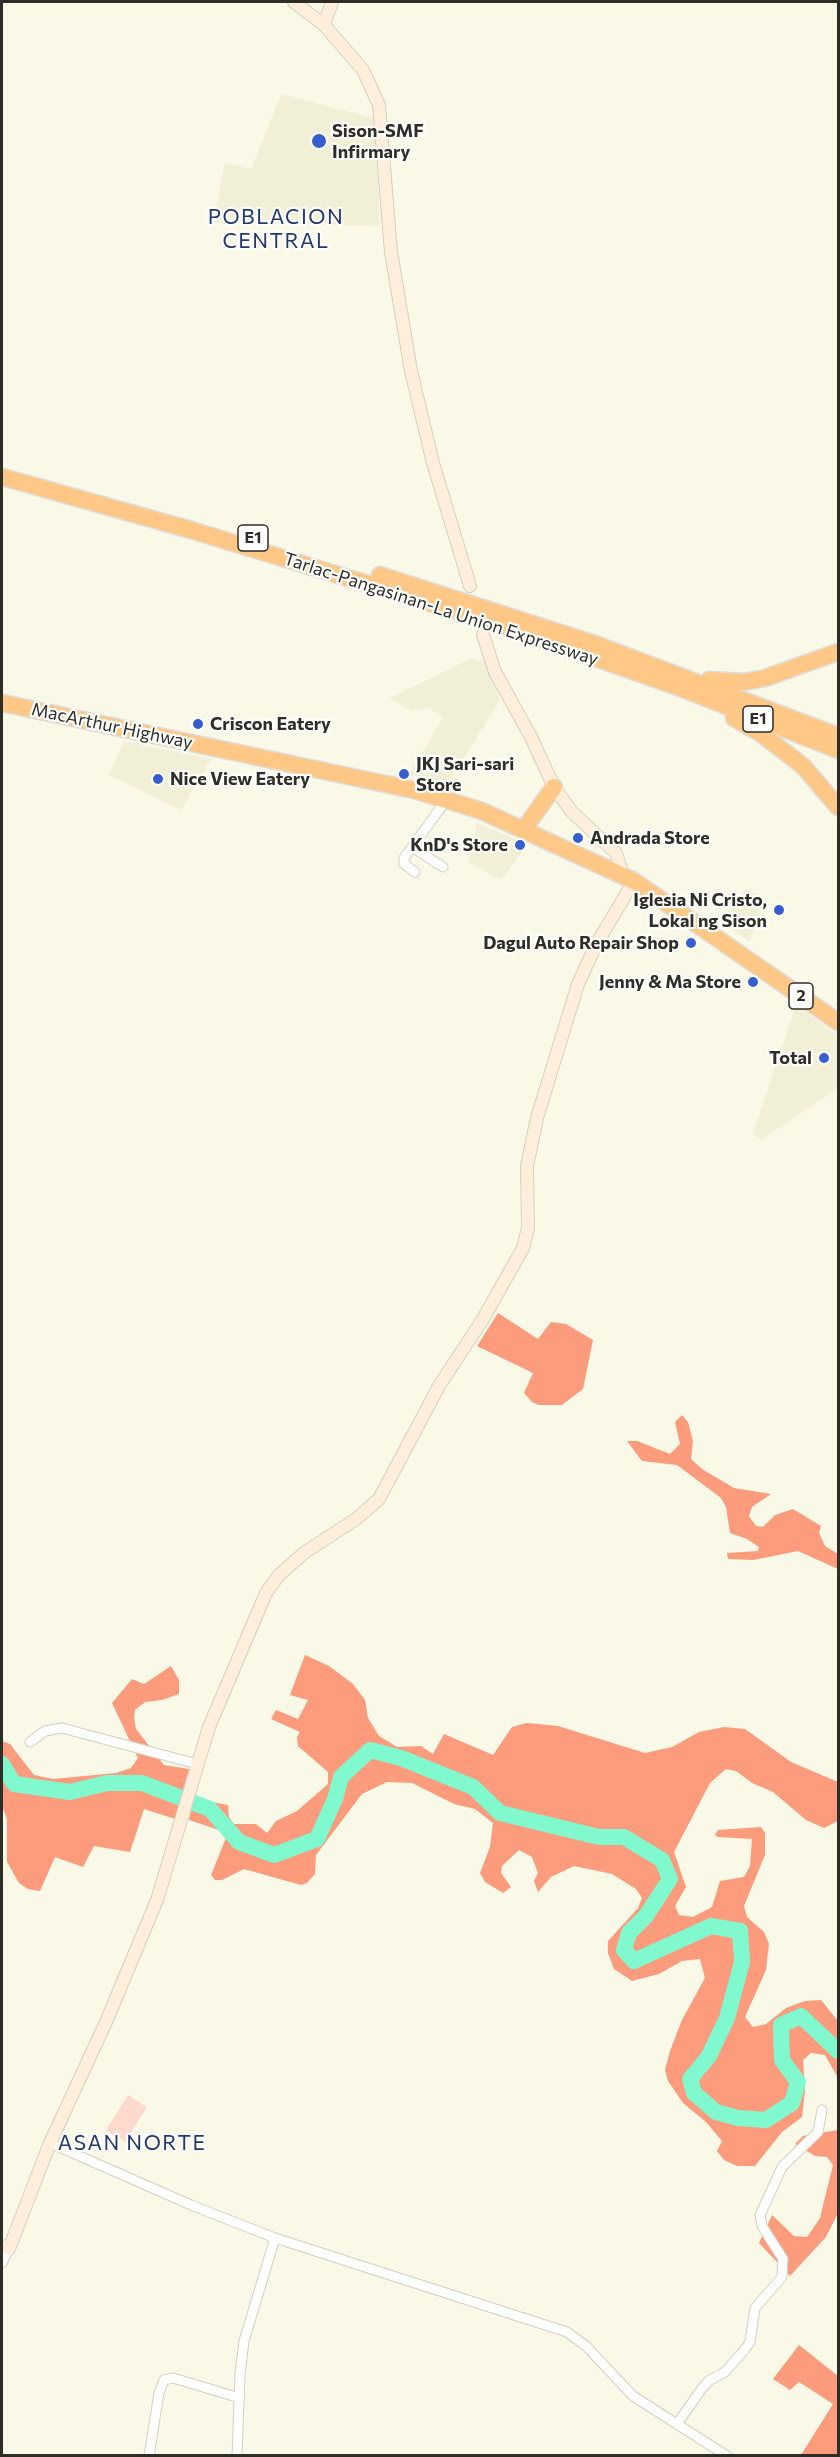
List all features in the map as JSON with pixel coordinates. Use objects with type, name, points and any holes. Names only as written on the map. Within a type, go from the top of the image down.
[{"type":"highway","name":"Tarlac-Pangasinan-La Union Expressway","points":[[2,466],[455,597],[684,683],[838,750]]},
{"type":"highway","name":"Tarlac-Pangasinan-La Union Expressway","points":[[2,477],[191,530],[465,613],[684,683],[838,736]]},
{"type":"highway","points":[[684,683],[765,678],[838,652]]},
{"type":"highway","points":[[684,683],[760,733],[803,766],[838,807]]},
{"type":"highway","name":"MacArthur Highway","points":[[2,703],[414,790],[447,799],[524,829],[628,878],[838,1022]]},
{"type":"highway","points":[[524,829],[554,787]]},
{"type":"street","points":[[294,2],[324,25],[363,70],[379,105],[391,252],[411,372],[433,463],[470,586]]},
{"type":"street","points":[[324,25],[332,2]]},
{"type":"street","points":[[2,2263],[5,2247],[106,2022],[157,1900],[182,1810],[209,1727],[272,1582],[304,1553],[356,1520],[379,1499],[433,1395],[483,1319],[526,1239],[529,1218],[527,1166],[535,1126],[578,984],[628,878],[616,853],[572,812],[554,787],[531,737],[495,672],[483,635]]},
{"type":"street","points":[[415,872],[404,861],[447,799]]},
{"type":"street","points":[[412,847],[443,867]]},
{"type":"street","points":[[30,1742],[45,1731],[62,1728],[197,1764]]},
{"type":"street","points":[[677,2424],[703,2387],[710,2380],[725,2372],[745,2349],[750,2342],[755,2308],[782,2277],[783,2259],[762,2226],[760,2216],[782,2167],[818,2132],[822,2110]]},
{"type":"street","points":[[50,2144],[191,2205],[275,2238],[567,2332],[586,2346],[633,2396],[727,2456]]},
{"type":"street","points":[[237,2456],[244,2341],[275,2238]]},
{"type":"street","points":[[149,2456],[161,2385],[164,2380],[173,2378],[240,2398]]},
{"type":"shaded area","name":"Sison-SMF Infirmary","points":[[281,94],[374,118],[380,226],[213,222],[225,163],[251,169]]},
{"type":"shaded area","points":[[472,658],[485,662],[500,701],[447,784],[409,774],[443,718],[429,708],[411,711],[389,698]]},
{"type":"shaded area","name":"Nice View Eatery","points":[[124,741],[211,759],[181,810],[109,775]]},
{"type":"shaded area","points":[[477,823],[528,844],[501,880],[468,862]]},
{"type":"shaded area","points":[[746,889],[765,899],[750,942],[720,921]]},
{"type":"shaded area","points":[[796,1005],[838,1035],[838,1088],[761,1140],[753,1133]]},
{"type":"shaded area","points":[[498,1313],[538,1339],[551,1322],[566,1324],[593,1340],[583,1389],[562,1405],[539,1405],[532,1402],[524,1393],[533,1373],[477,1346]]},
{"type":"shaded area","points":[[682,1415],[688,1422],[693,1441],[691,1459],[702,1469],[734,1488],[771,1494],[752,1507],[749,1516],[756,1526],[763,1527],[775,1515],[793,1509],[821,1526],[819,1533],[825,1546],[838,1554],[838,1569],[798,1551],[753,1560],[728,1559],[727,1553],[758,1551],[759,1547],[747,1539],[730,1533],[726,1507],[721,1498],[677,1465],[642,1461],[627,1441],[637,1441],[670,1454],[680,1444],[675,1422]]},
{"type":"shaded area","points":[[305,1655],[329,1666],[353,1684],[365,1700],[368,1718],[379,1736],[397,1747],[421,1746],[433,1754],[444,1734],[493,1755],[512,1727],[527,1723],[558,1726],[645,1753],[672,1747],[699,1732],[724,1727],[745,1729],[791,1762],[838,1782],[838,1821],[824,1828],[806,1820],[773,1792],[752,1783],[736,1771],[726,1769],[710,1783],[674,1852],[686,1887],[675,1906],[679,1915],[693,1917],[712,1907],[720,1881],[744,1877],[750,1866],[752,1839],[718,1837],[715,1835],[718,1830],[761,1827],[765,1833],[765,1855],[744,1906],[747,1917],[764,1932],[769,1944],[766,1970],[745,2017],[753,2027],[766,2024],[786,2008],[805,2001],[821,2000],[838,2021],[838,2078],[825,2055],[811,2053],[803,2060],[805,2091],[802,2117],[782,2132],[755,2166],[737,2166],[724,2160],[717,2151],[722,2141],[706,2122],[683,2103],[668,2081],[665,2070],[682,2020],[705,1978],[700,1959],[682,1961],[659,1974],[632,1981],[614,1969],[608,1953],[608,1941],[638,1908],[642,1898],[636,1889],[612,1874],[574,1866],[551,1877],[538,1892],[534,1881],[538,1873],[532,1857],[519,1850],[502,1866],[501,1873],[511,1887],[503,1893],[485,1882],[480,1873],[490,1847],[493,1823],[475,1809],[454,1804],[412,1783],[387,1782],[362,1794],[316,1855],[315,1874],[307,1883],[301,1885],[244,1869],[222,1880],[215,1880],[211,1875],[228,1833],[189,1820],[194,1799],[228,1805],[229,1817],[234,1824],[256,1824],[267,1833],[276,1821],[297,1811],[328,1784],[328,1772],[298,1746],[297,1737],[300,1732],[271,1719],[276,1710],[298,1719],[308,1700],[290,1695]]},
{"type":"shaded area","points":[[171,1666],[179,1680],[179,1694],[162,1700],[145,1702],[135,1710],[134,1717],[136,1729],[164,1765],[189,1769],[175,1819],[144,1809],[130,1852],[94,1846],[83,1867],[55,1857],[40,1891],[28,1889],[19,1883],[7,1862],[7,1819],[2,1806],[2,1741],[10,1744],[34,1775],[53,1779],[116,1773],[131,1768],[138,1758],[112,1703],[132,1679],[144,1684]]},
{"type":"shaded area","points":[[128,2095],[147,2107],[125,2142],[106,2130]]},
{"type":"shaded area","points":[[838,2130],[838,2213],[826,2237],[790,2276],[759,2243],[772,2215],[794,2236],[807,2237],[820,2218],[833,2165],[827,2157],[815,2156],[795,2144],[803,2136]]},
{"type":"shaded area","points":[[799,2345],[838,2376],[838,2455],[801,2455],[833,2404],[799,2382],[790,2390],[773,2379]]},
{"type":"waterway","points":[[2,1764],[14,1784],[70,1792],[107,1783],[142,1783],[210,1809],[239,1842],[274,1855],[317,1839],[335,1799],[341,1777],[370,1750],[401,1758],[473,1787],[500,1813],[599,1837],[624,1837],[662,1860],[670,1879],[646,1916],[629,1933],[624,1950],[634,1961],[711,1926],[740,1931],[742,1962],[727,2018],[709,2056],[690,2079],[694,2093],[716,2112],[738,2118],[766,2120],[792,2103],[798,2082],[782,2060],[781,2025],[801,2016],[838,2051]]},
{"type":"place","name":"Sison-SMF Infirmary","points":[[319,141]]},
{"type":"place","name":"Criscon Eatery","points":[[198,724]]},
{"type":"place","name":"JKJ Sari-sari Store","points":[[404,774]]},
{"type":"place","name":"Nice View Eatery","points":[[158,779]]},
{"type":"place","name":"Andrada Store","points":[[578,838]]},
{"type":"place","name":"KnD's Store","points":[[520,845]]},
{"type":"place","name":"Iglesia Ni Cristo, Lokal ng Sison","points":[[779,910]]},
{"type":"place","name":"Dagul Auto Repair Shop","points":[[691,943]]},
{"type":"place","name":"Jenny & Ma Store","points":[[753,982]]},
{"type":"place","name":"Total","points":[[824,1058]]},
{"type":"district","name":"POBLACION CENTRAL","points":[[276,229]]},
{"type":"district","name":"ASAN NORTE","points":[[132,2143]]}]
